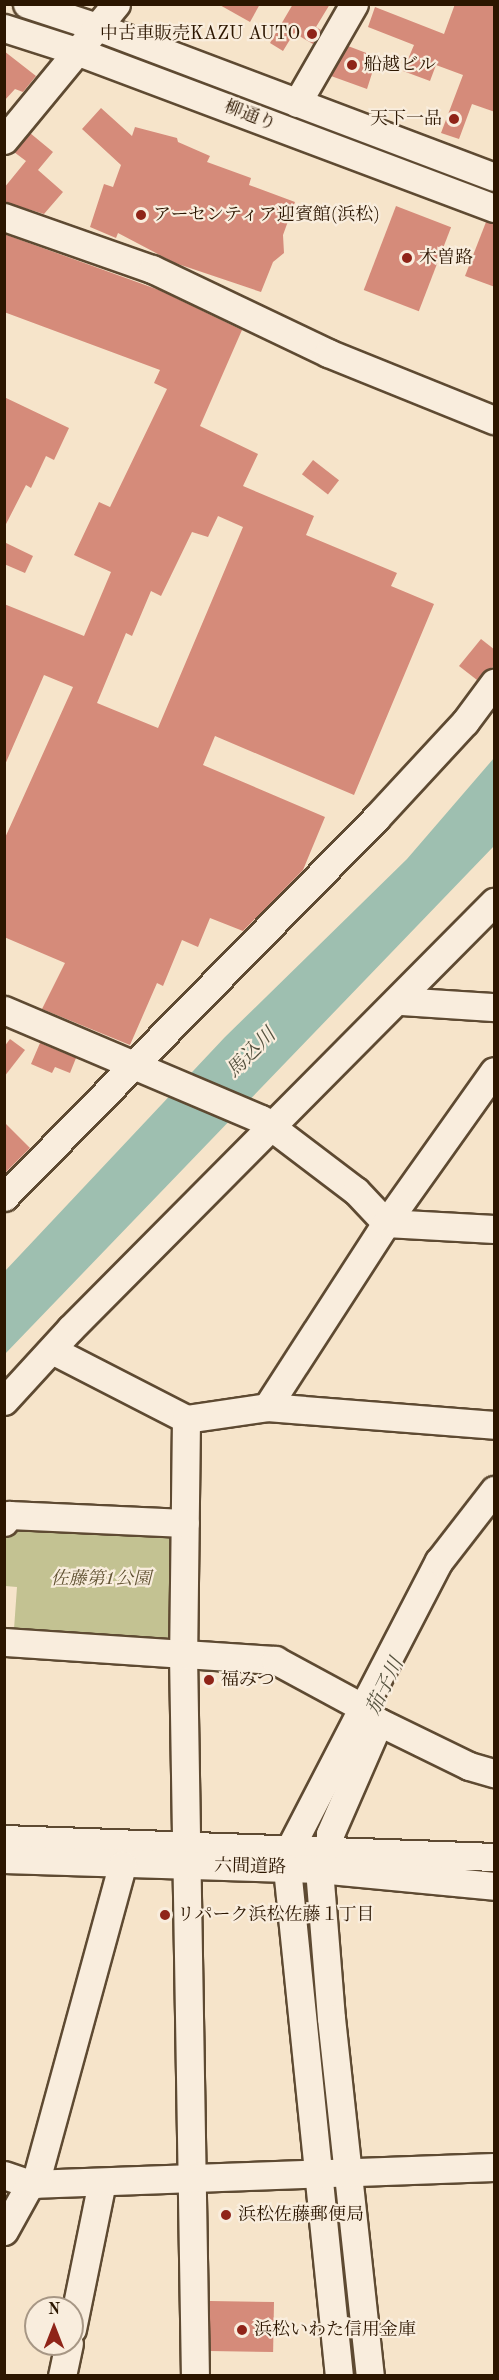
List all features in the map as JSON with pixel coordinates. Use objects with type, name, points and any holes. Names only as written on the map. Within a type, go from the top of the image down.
[{"type":"street","name":"柳通り","points":[[27,4],[100,28],[494,174]]},
{"type":"street","points":[[4,140],[100,28],[116,4]]},
{"type":"street","points":[[297,102],[354,4]]},
{"type":"street","name":"柳通り","points":[[4,28],[79,52],[495,208]]},
{"type":"street","points":[[4,216],[152,269],[328,353],[495,420]]},
{"type":"street","points":[[4,1197],[139,1069],[465,722],[495,683]]},
{"type":"street","points":[[4,1401],[265,1123],[400,1001],[495,902]]},
{"type":"street","points":[[400,1001],[495,1007]]},
{"type":"street","points":[[4,1010],[265,1123],[356,1191],[386,1223],[495,1229]]},
{"type":"street","points":[[267,1407],[386,1223],[495,1071]]},
{"type":"street","points":[[52,1350],[186,1419],[267,1407],[495,1425]]},
{"type":"street","points":[[186,1419],[183,1654],[195,2376]]},
{"type":"street","points":[[339,2376],[288,1858],[362,1707],[439,1561],[495,1490]]},
{"type":"street","points":[[4,1522],[9,1515],[185,1523]]},
{"type":"street","points":[[4,1642],[275,1660],[362,1707]]},
{"type":"street","points":[[370,2376],[347,2172],[325,1856],[330,1834],[379,1722],[469,1766],[495,1773]]},
{"type":"street","name":"六間道路","points":[[4,1839],[187,1855],[288,1858],[325,1856],[495,1857]]},
{"type":"street","name":"六間道路","points":[[4,1859],[122,1864],[187,1855]]},
{"type":"street","name":"六間道路","points":[[325,1856],[495,1886]]},
{"type":"street","points":[[4,2231],[32,2184],[122,1864]]},
{"type":"street","points":[[4,2175],[32,2184],[192,2180],[495,2167]]},
{"type":"street","points":[[79,2296],[102,2182]]},
{"type":"street","points":[[62,2376],[66,2356]]},
{"type":"green space","name":"佐藤第1公園","points":[[13,1519],[172,1526],[172,1640],[14,1629],[17,1587],[5,1586],[5,1531]]},
{"type":"water","name":"馬込川","points":[[494,758],[494,846],[5,1354],[5,1271],[225,1037],[407,859]]},
{"type":"building","points":[[218,4],[260,4],[250,22]]},
{"type":"building","points":[[293,4],[330,4],[316,27],[321,30],[313,44],[294,33],[283,51],[270,43]]},
{"type":"building","points":[[455,4],[495,4],[495,112],[472,104],[459,139],[441,133],[463,75],[436,65],[430,81],[403,71],[414,45],[368,27],[375,7],[444,34]]},
{"type":"building","name":"船越ビル","points":[[348,46],[369,54],[365,64],[374,67],[367,89],[331,76]]},
{"type":"building","points":[[4,51],[36,76],[23,92],[15,89],[4,101]]},
{"type":"building","name":"アーセンティア迎賓館(浜松)","points":[[101,108],[132,136],[135,127],[177,138],[178,142],[210,156],[207,162],[251,178],[249,185],[295,202],[283,235],[284,253],[273,262],[261,292],[175,263],[118,233],[116,238],[90,227],[104,184],[113,187],[121,165],[82,129]]},
{"type":"building","points":[[30,133],[53,152],[38,170],[63,192],[44,214],[4,202],[4,188],[26,161],[14,152]]},
{"type":"building","name":"木曽路","points":[[396,206],[451,227],[419,311],[364,290]]},
{"type":"building","points":[[486,222],[495,223],[495,287],[465,276]]},
{"type":"building","points":[[4,234],[159,290],[242,330],[200,426],[258,454],[243,486],[314,516],[306,535],[397,573],[391,586],[434,604],[354,795],[215,736],[203,765],[325,817],[303,870],[243,931],[210,918],[198,947],[182,940],[163,986],[157,983],[130,1045],[42,1009],[65,963],[4,937],[4,840],[73,687],[44,675],[4,767],[4,604],[84,636],[111,572],[74,555],[99,502],[110,507],[167,389],[154,383],[160,370],[4,312]],"holes":[[[218,516],[243,527],[158,728],[97,703],[126,633],[132,636],[151,591],[161,596],[192,532],[208,537]]]},
{"type":"building","points":[[4,397],[69,428],[54,460],[46,456],[31,488],[26,485],[4,528]]},
{"type":"building","points":[[313,460],[339,480],[328,495],[302,474]]},
{"type":"building","points":[[4,542],[33,556],[25,573],[4,564]]},
{"type":"building","points":[[481,639],[495,650],[495,665],[477,680],[459,666]]},
{"type":"building","points":[[10,1039],[25,1050],[4,1077],[4,1047]]},
{"type":"building","points":[[40,1043],[76,1058],[70,1073],[55,1067],[52,1073],[31,1064]]},
{"type":"building","points":[[4,1122],[30,1148],[4,1174]]},
{"type":"building","points":[[210,2301],[274,2302],[273,2352],[209,2351]]},
{"type":"waterway","name":"茄子川","points":[[306,1883],[309,1843],[342,1776]]},
{"type":"place","name":"中古車販売KAZU AUTO","points":[[312,34]]},
{"type":"place","name":"船越ビル","points":[[352,65]]},
{"type":"place","name":"天下一品","points":[[454,119]]},
{"type":"place","name":"アーセンティア迎賓館(浜松)","points":[[141,215]]},
{"type":"place","name":"木曽路","points":[[407,258]]},
{"type":"place","name":"福みつ","points":[[209,1680]]},
{"type":"place","name":"リパーク浜松佐藤１丁目","points":[[165,1915]]},
{"type":"place","name":"浜松佐藤郵便局","points":[[226,2215]]},
{"type":"place","name":"浜松いわた信用金庫","points":[[242,2330]]}]
